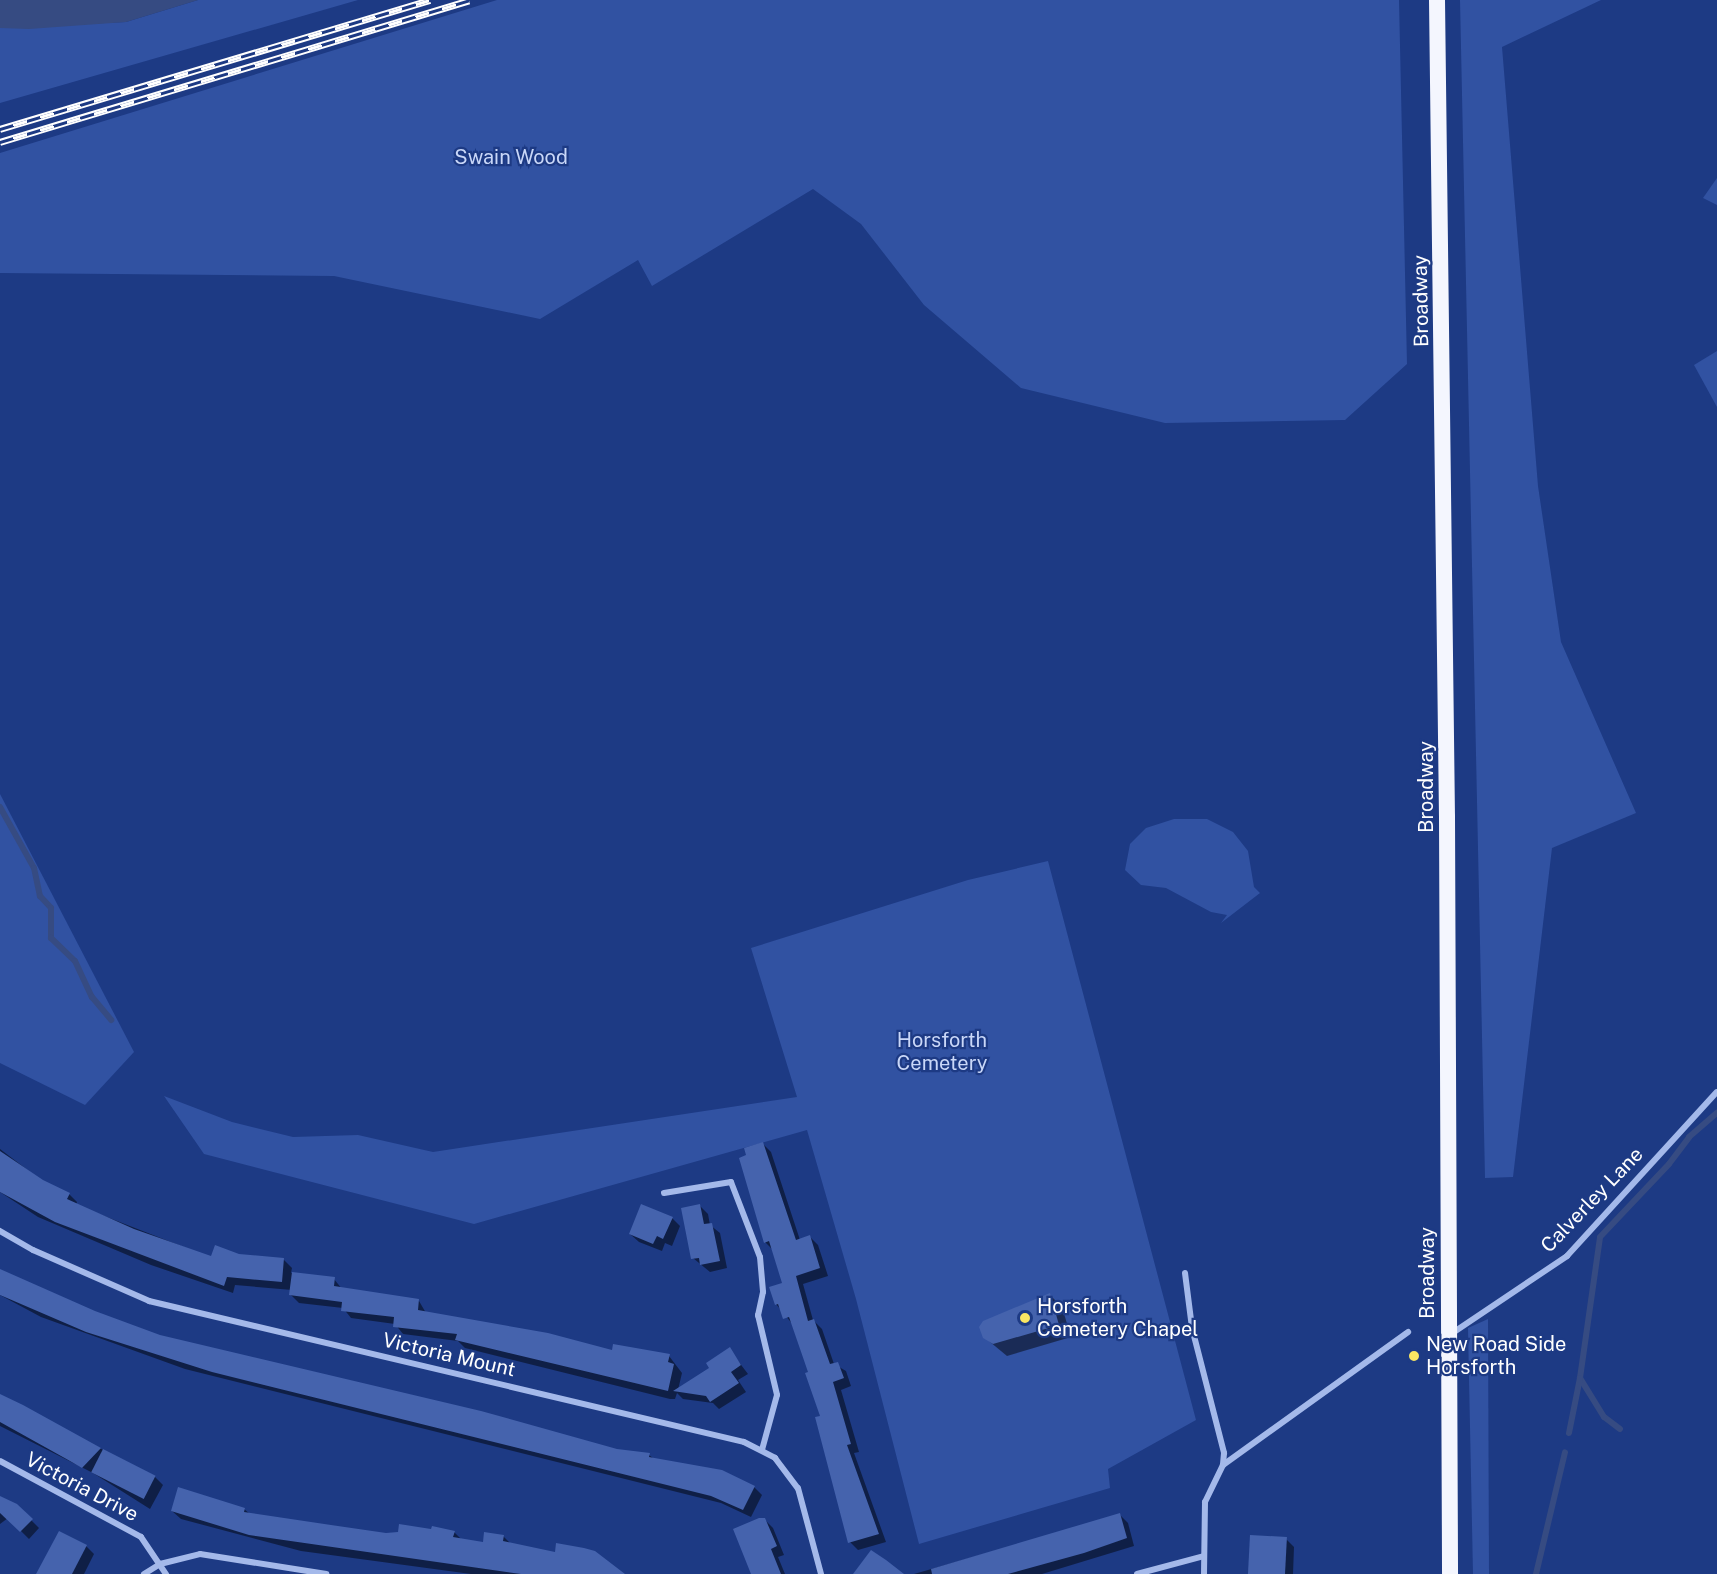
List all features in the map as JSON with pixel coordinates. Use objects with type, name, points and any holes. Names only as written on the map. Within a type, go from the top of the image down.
[{"type":"highway","name":"Broadway","points":[[1437,0],[1449,1574]]},
{"type":"street","name":"Calverley Lane","points":[[1448,1336],[1567,1256],[1717,1092]]},
{"type":"street","points":[[664,1193],[731,1182],[760,1257],[763,1292],[758,1315],[777,1395],[773,1422],[762,1450]]},
{"type":"street","name":"Victoria Mount","points":[[0,1231],[33,1250],[149,1301],[744,1442],[762,1450],[787,1470],[798,1488],[821,1574]]},
{"type":"street","points":[[1185,1273],[1192,1328],[1224,1453],[1224,1466]]},
{"type":"street","points":[[1203,1574],[1205,1502],[1224,1466],[1408,1332]]},
{"type":"street","name":"Victoria Drive","points":[[0,1461],[141,1537],[166,1574]]},
{"type":"street","points":[[144,1574],[160,1564],[206,1554],[326,1574]]},
{"type":"street","points":[[1137,1574],[1204,1556]]},
{"type":"green space","points":[[198,0],[358,0],[0,103],[0,28],[126,22]]},
{"type":"green space","name":"Swain Wood","points":[[497,0],[1399,0],[1407,364],[1345,420],[1165,423],[1021,388],[924,305],[861,224],[813,189],[652,286],[638,260],[540,319],[334,276],[0,273],[0,153]]},
{"type":"green space","points":[[1460,0],[1601,0],[1502,47],[1538,486],[1561,642],[1636,813],[1552,848],[1513,1177],[1485,1178]]},
{"type":"green space","points":[[1717,178],[1717,205],[1703,198]]},
{"type":"green space","points":[[1717,351],[1717,407],[1694,365]]},
{"type":"green space","points":[[0,794],[134,1052],[85,1105],[0,1063]]},
{"type":"green space","points":[[1174,819],[1207,819],[1233,832],[1248,851],[1254,887],[1260,893],[1221,923],[1227,915],[1211,912],[1166,888],[1141,885],[1125,870],[1130,844],[1146,828]]},
{"type":"green space","name":"Horsforth Cemetery","points":[[1048,861],[1196,1420],[1108,1469],[1110,1488],[919,1544],[856,1299],[807,1130],[474,1224],[204,1154],[164,1096],[232,1122],[293,1137],[358,1135],[433,1152],[797,1097],[751,948],[968,880]]},
{"type":"green space","points":[[1488,1319],[1489,1574],[1473,1574],[1468,1328]]},
{"type":"shaded area","points":[[0,0],[198,0],[126,22],[29,29],[0,28]]},
{"type":"building","points":[[763,1142],[796,1240],[810,1235],[820,1268],[796,1276],[808,1321],[814,1319],[830,1364],[838,1362],[844,1378],[833,1382],[851,1444],[847,1445],[879,1534],[848,1543],[815,1417],[820,1416],[805,1373],[808,1372],[789,1317],[783,1319],[769,1287],[782,1283],[769,1241],[764,1243],[739,1158],[746,1155],[744,1148]]},
{"type":"building","points":[[0,1151],[43,1180],[70,1193],[67,1199],[134,1229],[211,1256],[215,1245],[239,1254],[284,1258],[282,1282],[227,1277],[224,1286],[55,1222],[0,1192]]},
{"type":"building","points":[[641,1204],[673,1217],[663,1239],[657,1236],[653,1244],[629,1234]]},
{"type":"building","points":[[700,1204],[704,1224],[712,1223],[720,1261],[700,1265],[699,1258],[691,1259],[681,1208]]},
{"type":"building","points":[[0,1269],[95,1311],[160,1335],[481,1411],[617,1449],[650,1453],[649,1457],[722,1470],[755,1486],[743,1510],[711,1496],[212,1372],[86,1332],[0,1295]]},
{"type":"building","points":[[292,1272],[335,1277],[334,1286],[419,1299],[418,1310],[548,1333],[612,1350],[613,1344],[670,1354],[668,1362],[674,1364],[668,1391],[455,1340],[457,1334],[393,1327],[394,1317],[341,1311],[342,1302],[289,1295]]},
{"type":"building","name":"Horsforth Cemetery Chapel","points":[[1050,1293],[1059,1325],[993,1344],[983,1338],[979,1327],[983,1321]]},
{"type":"building","points":[[730,1347],[741,1365],[731,1372],[739,1383],[710,1402],[706,1396],[673,1391],[709,1368],[706,1363]]},
{"type":"building","points":[[0,1394],[101,1448],[82,1468],[0,1422]]},
{"type":"building","points":[[103,1449],[156,1476],[144,1499],[91,1472]]},
{"type":"building","points":[[178,1487],[245,1508],[244,1512],[386,1533],[398,1532],[399,1524],[431,1529],[432,1526],[455,1531],[453,1537],[483,1542],[484,1532],[504,1535],[503,1541],[555,1552],[556,1543],[584,1548],[595,1551],[625,1574],[521,1574],[249,1535],[171,1511]]},
{"type":"building","points":[[0,1496],[17,1504],[33,1519],[20,1532],[0,1513]]},
{"type":"building","points":[[1120,1513],[1127,1538],[1084,1553],[1008,1574],[932,1574],[931,1569]]},
{"type":"building","points":[[759,1518],[765,1518],[777,1546],[771,1549],[781,1574],[751,1574],[733,1529]]},
{"type":"building","points":[[59,1531],[87,1545],[72,1574],[36,1574]]},
{"type":"building","points":[[1250,1535],[1287,1537],[1285,1574],[1248,1574]]},
{"type":"building","points":[[871,1550],[886,1560],[904,1574],[853,1574]]},
{"type":"waterway","points":[[0,807],[34,868],[40,896],[51,908],[51,938],[75,961],[92,997],[111,1020]]},
{"type":"waterway","points":[[1620,1429],[1604,1417],[1580,1378],[1600,1237],[1669,1164],[1689,1137],[1717,1113]]},
{"type":"waterway","points":[[1569,1433],[1580,1378]]},
{"type":"waterway","points":[[1536,1574],[1565,1452]]},
{"type":"railway","points":[[0,129],[430,0]]},
{"type":"railway","points":[[0,142],[469,0]]},
{"type":"place","name":"Horsforth Cemetery Chapel","points":[[1025,1318]]},
{"type":"place","name":"New Road Side Horsforth","points":[[1414,1356]]}]
